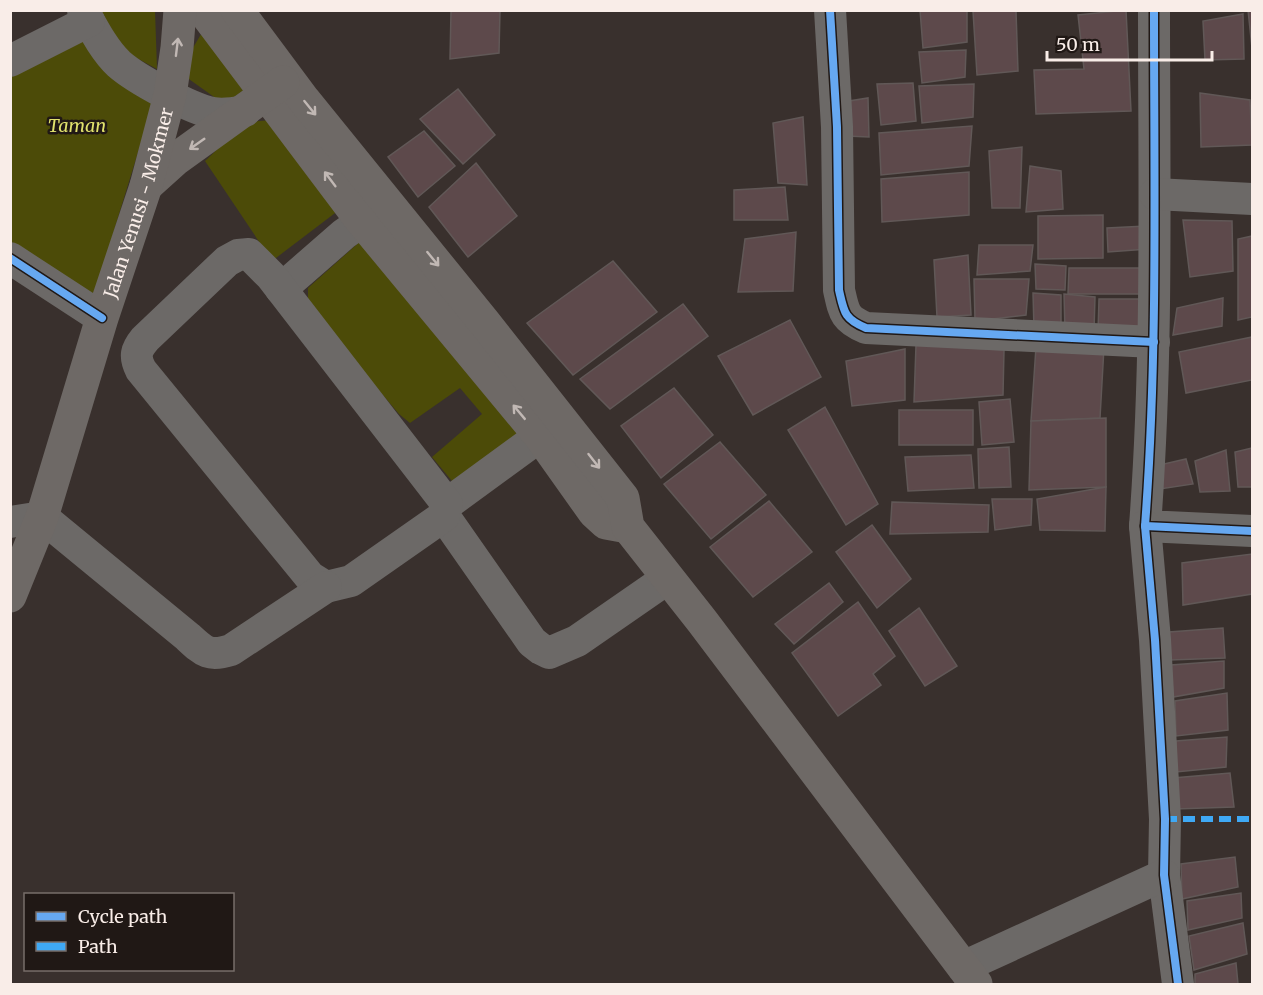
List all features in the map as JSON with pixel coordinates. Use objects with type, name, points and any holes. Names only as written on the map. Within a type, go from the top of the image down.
[{"type":"main road","name":"Jalan Yenusi - Mokmer","points":[[10,596],[26,520],[102,318],[146,186],[170,95],[180,10]]},
{"type":"main road","points":[[203,10],[266,94],[374,212],[552,429],[623,498],[628,527],[970,976]]},
{"type":"main road","points":[[237,10],[266,94]]},
{"type":"main road","points":[[146,186],[176,159],[266,94]]},
{"type":"street","points":[[830,10],[837,127],[839,290],[843,310],[852,322],[866,328],[1154,342]]},
{"type":"street","points":[[1154,10],[1154,342],[1152,432],[1145,526],[1155,640],[1163,783],[1164,875],[1178,984]]},
{"type":"street","points":[[10,61],[86,16],[119,64],[170,95],[195,107],[215,114],[234,114],[266,94]]},
{"type":"street","points":[[1155,194],[1252,199]]},
{"type":"street","points":[[281,289],[374,212]]},
{"type":"street","points":[[326,587],[310,577],[141,370],[136,360],[137,349],[145,339],[227,261],[238,255],[249,254],[281,289],[445,510],[532,642],[541,649],[549,653],[577,640],[668,578]]},
{"type":"street","points":[[10,258],[102,318]]},
{"type":"street","points":[[26,520],[204,652],[217,654],[231,650],[326,587],[351,581],[552,429]]},
{"type":"street","points":[[1145,526],[1252,531]]},
{"type":"street","points":[[970,976],[1164,875]]},
{"type":"green space","points":[[94,11],[155,11],[157,69],[116,47]]},
{"type":"green space","name":"Taman","points":[[86,27],[155,97],[115,227],[95,302],[11,242],[11,68]]},
{"type":"green space","points":[[203,31],[250,86],[224,104],[186,77],[188,56]]},
{"type":"green space","points":[[285,119],[343,207],[272,261],[205,161],[246,122]]},
{"type":"green space","points":[[365,237],[524,435],[457,487],[432,457],[482,414],[460,388],[410,423],[399,414],[354,361],[308,301],[308,288]]},
{"type":"building","points":[[500,10],[499,53],[450,59],[451,11]]},
{"type":"building","points":[[920,10],[967,10],[967,42],[923,48]]},
{"type":"building","points":[[1126,10],[1131,111],[1036,114],[1034,70],[1084,69],[1078,15]]},
{"type":"building","points":[[1248,10],[1252,10],[1252,48]]},
{"type":"building","points":[[973,11],[1016,11],[1018,71],[977,75]]},
{"type":"building","points":[[1243,14],[1244,59],[1205,60],[1203,21]]},
{"type":"building","points":[[966,50],[965,77],[922,83],[919,52]]},
{"type":"building","points":[[913,83],[916,121],[881,125],[877,84]]},
{"type":"building","points":[[974,84],[973,117],[922,123],[919,86]]},
{"type":"building","points":[[458,89],[495,135],[463,164],[420,119]]},
{"type":"building","points":[[1200,93],[1250,100],[1252,145],[1201,147]]},
{"type":"building","points":[[868,98],[869,137],[846,136],[843,102]]},
{"type":"building","points":[[803,117],[807,185],[778,183],[773,123]]},
{"type":"building","points":[[972,126],[969,166],[881,175],[879,133]]},
{"type":"building","points":[[424,131],[455,166],[418,197],[388,157]]},
{"type":"building","points":[[1022,147],[1020,208],[992,208],[989,151]]},
{"type":"building","points":[[476,163],[517,216],[468,257],[429,207]]},
{"type":"building","points":[[1030,166],[1061,171],[1063,209],[1026,212]]},
{"type":"building","points":[[969,172],[969,215],[882,222],[881,179]]},
{"type":"building","points":[[785,187],[788,220],[734,220],[734,190]]},
{"type":"building","points":[[1103,215],[1103,258],[1038,259],[1038,216]]},
{"type":"building","points":[[1183,220],[1232,221],[1233,271],[1190,277]]},
{"type":"building","points":[[1146,226],[1148,249],[1108,252],[1107,228]]},
{"type":"building","points":[[796,232],[793,291],[738,292],[745,239]]},
{"type":"building","points":[[1252,236],[1252,317],[1238,320],[1238,239]]},
{"type":"building","points":[[979,245],[1033,245],[1030,271],[977,275]]},
{"type":"building","points":[[968,255],[971,315],[937,317],[934,260]]},
{"type":"building","points":[[613,261],[657,312],[573,375],[527,323]]},
{"type":"building","points":[[1035,264],[1066,266],[1065,290],[1036,289]]},
{"type":"building","points":[[1069,268],[1147,268],[1147,294],[1068,294]]},
{"type":"building","points":[[974,279],[1029,279],[1026,315],[975,321]]},
{"type":"building","points":[[1033,293],[1061,295],[1061,327],[1034,329]]},
{"type":"building","points":[[1064,294],[1095,297],[1094,331],[1065,330]]},
{"type":"building","points":[[1223,298],[1222,326],[1173,335],[1177,308]]},
{"type":"building","points":[[1099,299],[1145,299],[1144,330],[1098,332]]},
{"type":"building","points":[[683,304],[708,336],[610,409],[580,379]]},
{"type":"building","points":[[790,320],[821,377],[753,415],[718,356]]},
{"type":"building","points":[[1252,337],[1252,380],[1186,393],[1179,352]]},
{"type":"building","points":[[916,345],[1004,350],[1003,395],[914,402]]},
{"type":"building","points":[[1036,347],[1104,347],[1100,418],[1031,421]]},
{"type":"building","points":[[905,349],[905,400],[852,406],[846,361]]},
{"type":"building","points":[[674,388],[713,435],[661,478],[621,426]]},
{"type":"building","points":[[1010,399],[1014,442],[982,445],[979,402]]},
{"type":"building","points":[[825,407],[878,504],[846,525],[788,430]]},
{"type":"building","points":[[899,410],[973,410],[973,445],[899,445]]},
{"type":"building","points":[[1106,418],[1106,487],[1029,490],[1031,421]]},
{"type":"building","points":[[720,442],[766,495],[711,539],[664,484]]},
{"type":"building","points":[[1009,447],[1011,487],[979,488],[978,449]]},
{"type":"building","points":[[1252,448],[1252,487],[1238,487],[1235,452]]},
{"type":"building","points":[[1226,450],[1230,491],[1200,492],[1195,461]]},
{"type":"building","points":[[971,455],[974,488],[908,491],[905,457]]},
{"type":"building","points":[[1186,459],[1193,484],[1160,489],[1155,466]]},
{"type":"building","points":[[1106,487],[1105,531],[1040,530],[1037,499]]},
{"type":"building","points":[[992,499],[1032,499],[1031,525],[995,530]]},
{"type":"building","points":[[769,501],[812,552],[753,597],[710,547]]},
{"type":"building","points":[[892,502],[989,505],[988,532],[890,534]]},
{"type":"building","points":[[872,525],[911,579],[877,608],[836,552]]},
{"type":"building","points":[[1252,554],[1252,594],[1183,605],[1182,563]]},
{"type":"building","points":[[829,583],[843,602],[794,644],[775,624]]},
{"type":"building","points":[[858,602],[895,656],[873,674],[881,685],[838,716],[792,653]]},
{"type":"building","points":[[919,608],[957,666],[925,686],[889,631]]},
{"type":"building","points":[[1223,628],[1225,658],[1170,660],[1169,632]]},
{"type":"building","points":[[1224,661],[1224,688],[1173,697],[1171,665]]},
{"type":"building","points":[[1227,693],[1228,730],[1176,736],[1175,701]]},
{"type":"building","points":[[1227,737],[1226,767],[1176,772],[1176,741]]},
{"type":"building","points":[[1230,773],[1234,807],[1175,809],[1173,778]]},
{"type":"building","points":[[1235,857],[1238,887],[1182,899],[1181,864]]},
{"type":"building","points":[[1241,893],[1242,918],[1188,930],[1187,901]]},
{"type":"building","points":[[1243,923],[1247,954],[1194,970],[1189,936]]},
{"type":"building","points":[[1236,963],[1238,984],[1195,984],[1195,974]]},
{"type":"marked path","points":[[1165,819],[1252,819]]},
{"type":"cycle path","points":[[830,10],[837,127],[839,290],[849,318],[866,328],[1154,342]]},
{"type":"cycle path","points":[[1154,10],[1154,332],[1145,526],[1252,531]]},
{"type":"cycle path","points":[[10,258],[102,318]]},
{"type":"cycle path","points":[[1145,526],[1155,640],[1165,819],[1164,875],[1178,984]]}]
